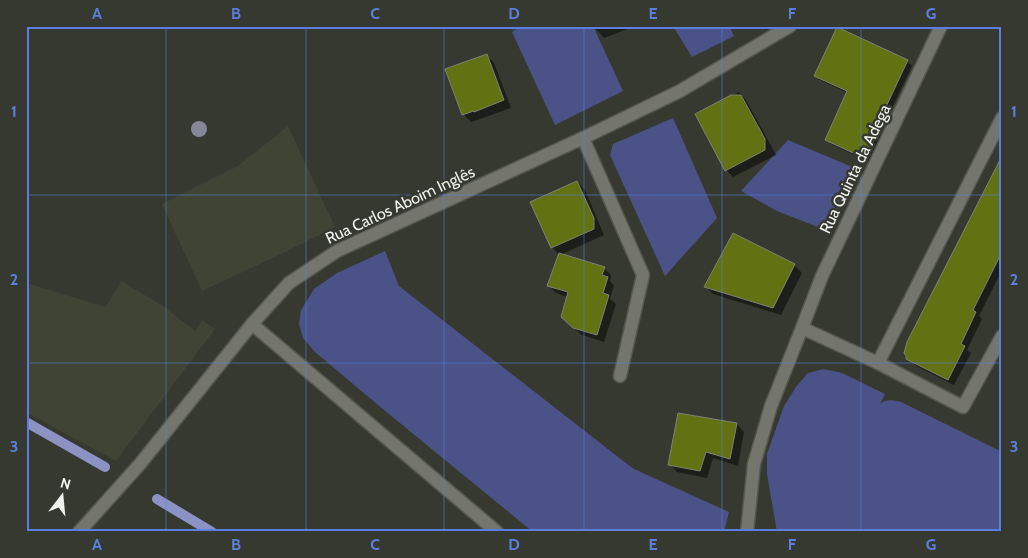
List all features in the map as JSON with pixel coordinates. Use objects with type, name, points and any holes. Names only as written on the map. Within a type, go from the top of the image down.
[{"type":"street","name":"Rua Carlos Aboim Inglês","points":[[79,532],[140,464],[252,324],[289,283],[337,251],[680,91],[790,26]]},
{"type":"street","name":"Rua Quinta da Adega","points":[[747,532],[754,464],[771,406],[822,276],[941,26]]},
{"type":"street","points":[[878,363],[1002,118]]},
{"type":"street","points":[[582,138],[643,274],[620,376]]},
{"type":"street","points":[[252,324],[498,532]]},
{"type":"street","points":[[802,328],[878,363],[964,407],[1002,336]]},
{"type":"shaded area","points":[[520,26],[593,26],[623,91],[555,125],[512,32]]},
{"type":"shaded area","points":[[673,26],[729,26],[734,36],[692,57]]},
{"type":"shaded area","points":[[673,118],[717,218],[665,276],[610,155],[613,144]]},
{"type":"shaded area","points":[[288,126],[335,227],[202,291],[162,204],[238,166]]},
{"type":"shaded area","points":[[788,140],[857,169],[828,231],[777,211],[741,191]]},
{"type":"shaded area","points":[[385,251],[399,286],[618,457],[634,469],[729,512],[724,532],[533,532],[384,410],[315,352],[303,338],[299,324],[301,310],[314,289],[337,273]]},
{"type":"shaded area","points":[[121,281],[163,306],[195,331],[202,320],[215,329],[116,461],[26,412],[26,283],[106,307]]},
{"type":"shaded area","points":[[824,369],[842,373],[885,394],[880,404],[890,400],[901,402],[1002,452],[1002,532],[777,532],[767,474],[767,454],[784,406],[796,387],[808,373]]},
{"type":"building","points":[[837,27],[908,60],[864,158],[825,140],[847,91],[814,76]]},
{"type":"building","points":[[487,54],[504,100],[462,115],[445,69]]},
{"type":"building","points":[[731,95],[741,95],[765,139],[765,150],[725,171],[695,114]]},
{"type":"building","points":[[1002,156],[1002,252],[973,310],[976,312],[961,344],[965,346],[948,380],[906,359],[904,353],[907,342]]},
{"type":"building","points":[[577,181],[594,218],[594,229],[551,248],[530,202]]},
{"type":"building","points":[[733,233],[795,264],[773,308],[704,287]]},
{"type":"building","points":[[559,253],[605,267],[602,275],[608,277],[603,293],[609,295],[597,335],[573,328],[561,317],[568,292],[547,286]]},
{"type":"building","points":[[678,413],[737,423],[730,459],[706,452],[700,471],[668,465]]},
{"type":"waterway","points":[[26,422],[105,467]]},
{"type":"waterway","points":[[157,499],[212,532]]}]
